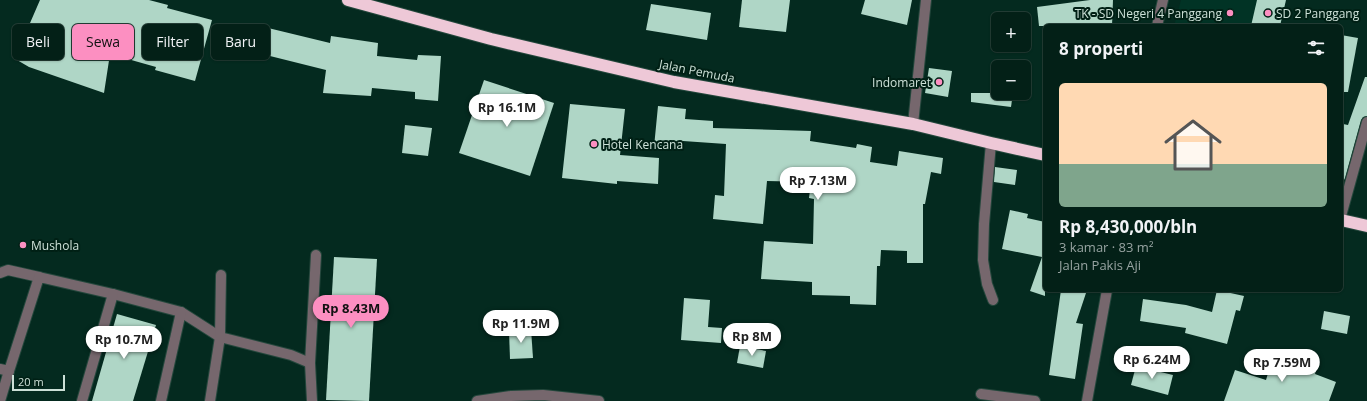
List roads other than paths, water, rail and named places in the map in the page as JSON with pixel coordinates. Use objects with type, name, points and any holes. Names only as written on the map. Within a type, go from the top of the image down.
[{"type":"highway","name":"Jalan Pemuda","points":[[348,0],[491,39],[674,82],[913,124],[1043,155]]},
{"type":"highway","points":[[1343,220],[1367,226]]},
{"type":"street","points":[[913,124],[926,0]]},
{"type":"street","points":[[1157,24],[1163,0]]},
{"type":"street","points":[[1343,209],[1367,122]]},
{"type":"street","points":[[990,143],[983,260],[987,284],[993,300]]},
{"type":"street","points":[[312,401],[310,363],[316,255]]},
{"type":"street","points":[[0,273],[8,270],[113,294],[181,312],[220,336],[291,355],[310,363]]},
{"type":"street","points":[[210,401],[220,336],[221,275]]},
{"type":"street","points":[[0,401],[5,370],[39,277]]},
{"type":"street","points":[[1087,401],[1107,292]]},
{"type":"street","points":[[82,401],[113,294]]},
{"type":"street","points":[[161,401],[181,312]]},
{"type":"street","points":[[982,394],[1035,401]]},
{"type":"street","points":[[477,401],[511,396],[543,395],[599,401]]},
{"type":"place","name":"TK - SD Negeri 4 Panggang","points":[[1230,13]]},
{"type":"place","name":"SD 2 Panggang","points":[[1268,13]]},
{"type":"place","name":"Indomaret","points":[[939,82]]},
{"type":"place","name":"Hotel Kencana","points":[[594,144]]},
{"type":"place","name":"Mushola","points":[[23,245]]}]
